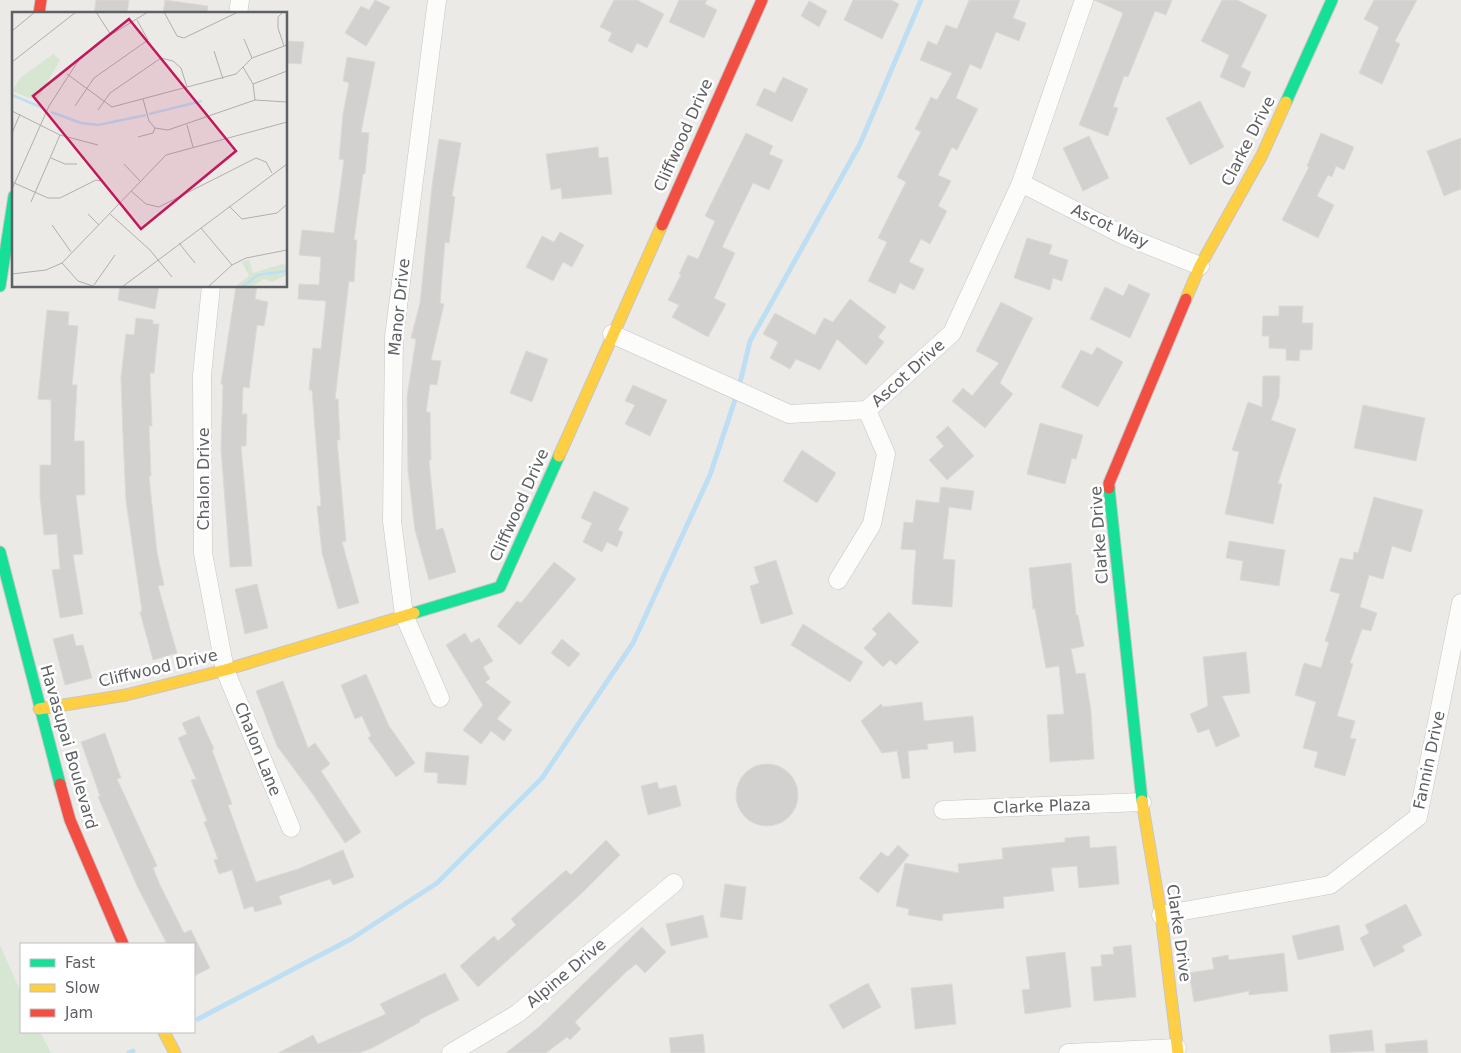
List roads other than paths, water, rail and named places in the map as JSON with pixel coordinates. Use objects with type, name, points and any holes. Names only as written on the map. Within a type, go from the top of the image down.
[{"type":"street","name":"Manor Drive","points":[[437,0],[394,337],[392,521],[404,615],[440,698]]},
{"type":"street","name":"Cliffwood Drive","points":[[39,709],[126,695],[225,670],[500,587],[762,0]]},
{"type":"street","name":"Ascot Drive","points":[[612,334],[789,414],[867,410],[952,333],[1021,183],[1084,0]]},
{"type":"street","name":"Clarke Drive","points":[[1178,1050],[1161,915],[1142,802],[1109,483],[1200,266],[1262,155],[1332,0]]},
{"type":"street","name":"Ascot Way","points":[[1021,183],[1125,236],[1200,266]]},
{"type":"street","points":[[0,286],[12,208]]},
{"type":"street","name":"Chalon Drive","points":[[211,288],[202,375],[203,552],[225,670]]},
{"type":"street","points":[[838,580],[872,524],[886,454],[867,410]]},
{"type":"street","name":"Havasupai Boulevard","points":[[0,552],[39,709],[70,820],[123,943]]},
{"type":"street","name":"Fannin Drive","points":[[1161,915],[1330,885],[1418,817],[1461,603]]},
{"type":"street","name":"Chalon Lane","points":[[225,670],[290,828]]},
{"type":"street","name":"Clarke Plaza","points":[[943,810],[1142,802]]},
{"type":"street","name":"Alpine Drive","points":[[451,1053],[517,1014],[674,883]]},
{"type":"street","points":[[165,1033],[176,1053]]},
{"type":"street","points":[[1068,1053],[1178,1050]]},
{"type":"waterway","points":[[198,1019],[351,939],[437,883],[542,778],[633,643],[710,475],[738,391],[750,341],[860,144],[921,0]]},
{"type":"waterway","points":[[129,1053],[133,1051]]}]
